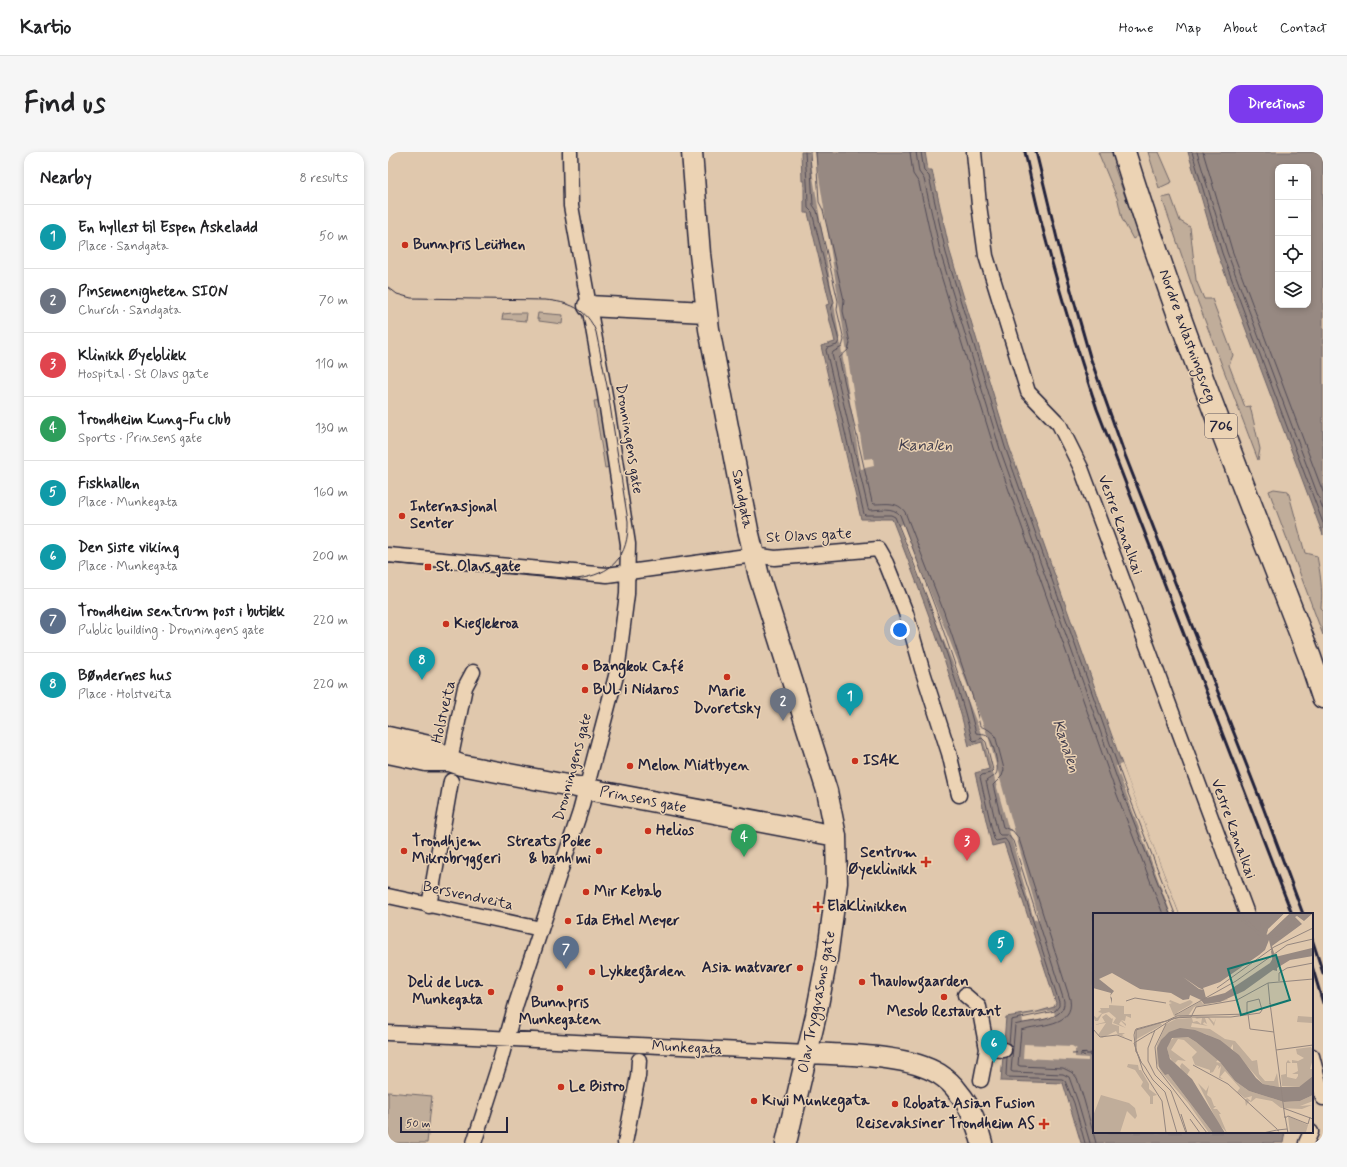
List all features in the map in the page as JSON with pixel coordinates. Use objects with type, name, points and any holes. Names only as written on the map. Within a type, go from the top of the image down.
[{"type":"highway","name":"Nordre avlastningsveg","points":[[1124,152],[1146,224],[1190,346],[1310,658],[1323,697]]},
{"type":"main road","name":"Sandgata","points":[[692,152],[698,232],[708,329],[754,555],[827,791],[836,836]]},
{"type":"main road","points":[[588,306],[706,312]]},
{"type":"main road","name":"Prinsens gate","points":[[388,738],[429,746],[450,761],[461,765],[836,836]]},
{"type":"main road","name":"Prinsens gate","points":[[388,753],[426,761],[450,761]]},
{"type":"main road","name":"Olav Tryggvasons gate","points":[[786,1143],[827,958],[837,883],[836,836]]},
{"type":"main road","name":"Munkegata","points":[[807,1053],[872,1057],[902,1061],[921,1066],[939,1074],[951,1084],[968,1106],[975,1120],[982,1143]]},
{"type":"street","name":"Dronningens gate","points":[[474,1143],[507,1039],[516,1004],[580,812],[617,672],[627,594],[628,544],[594,334],[571,206],[570,152]]},
{"type":"street","name":"Vestre Kanalkai","points":[[974,152],[986,256],[1028,392],[1059,424],[1081,468],[1247,913]]},
{"type":"street","name":"St Olavs gate","points":[[388,555],[607,575],[648,568],[754,555],[775,558],[878,549],[886,563],[906,613],[949,753],[959,795]]},
{"type":"street","name":"Holstveita","points":[[450,761],[465,687],[473,672]]},
{"type":"street","points":[[429,906],[450,782]]},
{"type":"street","name":"Bersvendveita","points":[[388,896],[541,929]]},
{"type":"street","points":[[965,995],[979,1007],[987,1048],[981,1080]]},
{"type":"street","name":"Munkegata","points":[[388,1033],[807,1053]]},
{"type":"street","points":[[987,1048],[1004,1050]]},
{"type":"street","points":[[625,1143],[638,1076],[639,1060]]},
{"type":"street","points":[[1313,1061],[1323,1098]]},
{"type":"street","points":[[1306,1143],[1311,1133]]},
{"type":"shaded area","points":[[1098,152],[1115,152],[1118,162],[1114,166],[1139,235],[1133,239],[1122,219],[1118,200]]},
{"type":"shaded area","points":[[1148,152],[1159,152],[1172,182],[1159,188]]},
{"type":"shaded area","points":[[1171,196],[1180,221],[1190,227],[1196,280],[1204,299],[1212,299],[1233,355],[1229,365],[1245,407],[1250,406],[1260,449],[1258,460],[1196,297],[1162,198]]},
{"type":"shaded area","points":[[527,313],[526,321],[502,319],[503,314]]},
{"type":"shaded area","points":[[538,313],[563,315],[562,324],[539,321],[539,319],[537,319]]},
{"type":"shaded area","points":[[605,400],[615,466],[605,468],[594,401]]},
{"type":"shaded area","points":[[1274,489],[1288,491],[1305,553],[1317,556],[1320,575],[1321,607],[1323,612],[1323,635],[1269,491]]},
{"type":"shaded area","points":[[388,1092],[432,1096],[427,1143],[388,1143]]},
{"type":"water","name":"Kanalen","points":[[801,152],[925,152],[928,170],[932,170],[950,252],[1009,446],[1128,781],[1179,913],[1093,913],[1093,1133],[1285,1133],[1283,1143],[1081,1143],[1063,1083],[1001,1081],[1006,1017],[1037,1012],[1054,1007],[1056,1003],[1004,843],[992,846],[975,773],[989,769],[982,742],[969,746],[962,717],[944,660],[892,519],[861,519],[821,346],[835,342],[826,305],[830,304],[808,213],[804,213],[804,181],[802,181]]},
{"type":"water","points":[[1188,152],[1323,152],[1323,535],[1218,255]]},
{"type":"pier","points":[[809,152],[815,152],[864,459],[873,458],[874,466],[861,469]]},
{"type":"pier","points":[[903,524],[989,739],[1039,919],[1034,920],[984,741],[898,526]]},
{"type":"pier","points":[[1122,764],[1179,913],[1171,913],[1116,766]]},
{"type":"pier","points":[[1054,1010],[1055,1017],[1023,1023],[1022,1016]]},
{"type":"pier","points":[[1024,1044],[1072,1046],[1077,1049],[1075,1050],[1075,1057],[1088,1058],[1088,1061],[1023,1058]]},
{"type":"ferry route","points":[[1072,1054],[1093,1053]]},
{"type":"ferry route","points":[[1086,1054],[1093,1054]]},
{"type":"ferry route","points":[[1080,1055],[1093,1056]]},
{"type":"tram line","points":[[388,287],[397,294],[411,298],[545,300],[561,302],[582,312],[592,324],[596,332],[607,386],[628,521],[628,534],[622,554],[609,568],[589,577],[577,579],[388,563]]},
{"type":"railway","points":[[1025,152],[1057,282],[1097,409],[1292,913]]},
{"type":"railway","points":[[1036,152],[1061,255],[1090,357],[1125,455],[1263,807],[1303,913]]},
{"type":"railway","points":[[1313,942],[1323,973]]},
{"type":"railway","points":[[1313,969],[1323,1003]]},
{"type":"place","name":"Bunnpris Leüthen","points":[[405,245]]},
{"type":"place","name":"Internasjonal Senter","points":[[402,516]]},
{"type":"place","name":"St. Olavs gate","points":[[428,567]]},
{"type":"place","name":"Kieglekroa","points":[[446,624]]},
{"type":"place","name":"Bangkok Café","points":[[585,667]]},
{"type":"place","name":"Marie Dvoretsky","points":[[727,677]]},
{"type":"place","name":"Bøndernes hus","points":[[422,680]]},
{"type":"place","name":"BUL i Nidaros","points":[[585,690]]},
{"type":"place","name":"En hyllest til Espen Askeladd","points":[[850,716]]},
{"type":"place","name":"Pinsemenigheten SION","points":[[783,721]]},
{"type":"place","name":"ISAK","points":[[855,761]]},
{"type":"place","name":"Melon Midtbyen","points":[[630,766]]},
{"type":"place","name":"Helios","points":[[648,831]]},
{"type":"place","name":"Trondhjem Mikrobryggeri","points":[[404,851]]},
{"type":"place","name":"Streats Poke & banh mi","points":[[599,851]]},
{"type":"place","name":"Trondheim Kung-Fu club","points":[[744,857]]},
{"type":"place","name":"Klinikk Øyeblikk","points":[[967,861]]},
{"type":"place","name":"Sentrum Øyeklinikk","points":[[926,862]]},
{"type":"place","name":"Mir Kebab","points":[[586,892]]},
{"type":"place","name":"ElaKlinikken","points":[[818,907]]},
{"type":"place","name":"Ida Ethel Meyer","points":[[568,921]]},
{"type":"place","name":"Fiskhallen","points":[[1001,963]]},
{"type":"place","name":"Asia matvarer","points":[[800,968]]},
{"type":"place","name":"Trondheim sentrum post i butikk","points":[[566,969]]},
{"type":"place","name":"Lykkegården","points":[[592,972]]},
{"type":"place","name":"Thaulowgaarden","points":[[862,982]]},
{"type":"place","name":"Bunnpris Munkegaten","points":[[560,988]]},
{"type":"place","name":"Deli de Luca Munkegata","points":[[491,992]]},
{"type":"place","name":"Mesob Restaurant","points":[[944,997]]},
{"type":"place","name":"Den siste viking","points":[[994,1063]]},
{"type":"place","name":"Le Bistro","points":[[561,1087]]},
{"type":"place","name":"Kiwi Munkegata","points":[[754,1101]]},
{"type":"place","name":"Robata Asian Fusion","points":[[895,1104]]},
{"type":"place","name":"Reisevaksiner Trondheim AS","points":[[1044,1124]]}]
